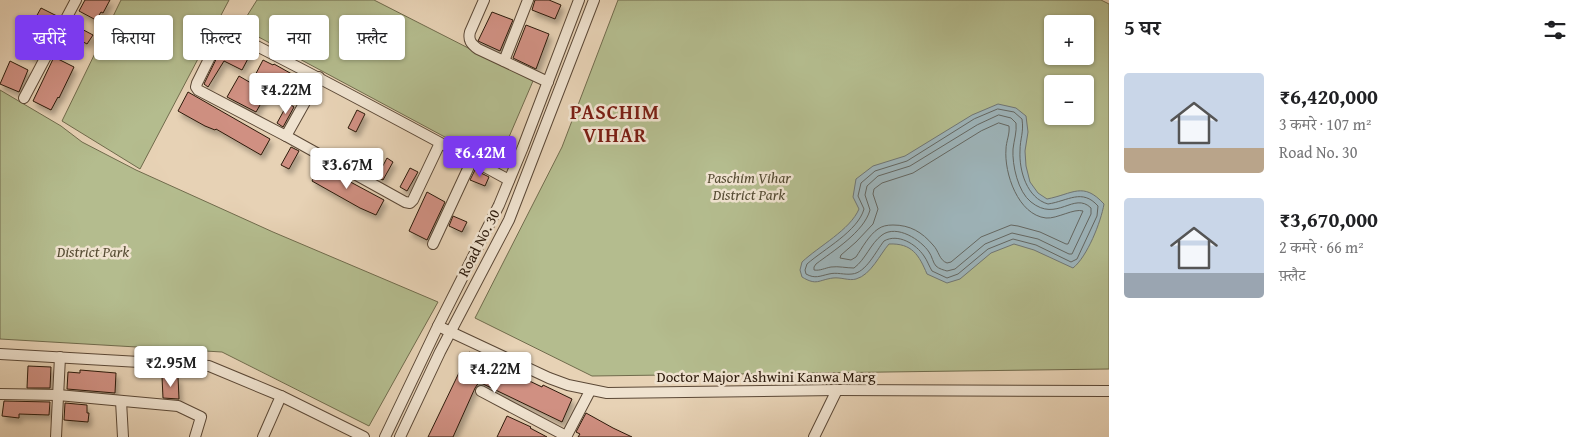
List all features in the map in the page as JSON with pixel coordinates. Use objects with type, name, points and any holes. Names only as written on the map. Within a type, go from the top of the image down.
[{"type":"street","points":[[24,98],[76,0]]},
{"type":"street","points":[[484,0],[470,32],[471,44],[548,82]]},
{"type":"street","points":[[504,61],[528,0]]},
{"type":"street","name":"Road No. 30","points":[[385,437],[499,205],[579,0]]},
{"type":"street","name":"Road No. 30","points":[[400,437],[450,332],[509,220],[594,0]]},
{"type":"street","points":[[440,142],[413,200],[410,203],[405,202],[198,90],[196,87],[222,34],[226,32],[231,33],[319,77],[440,142],[509,180]]},
{"type":"street","points":[[286,136],[319,77]]},
{"type":"street","points":[[433,244],[472,160]]},
{"type":"street","name":"Doctor Major Ashwini Kanwa Marg","points":[[438,326],[549,378],[590,391],[617,393],[836,390],[1109,391]]},
{"type":"street","points":[[0,354],[209,366],[281,396],[364,437]]},
{"type":"street","points":[[56,437],[60,357]]},
{"type":"street","points":[[814,437],[836,390]]},
{"type":"street","points":[[481,391],[566,437],[590,391]]},
{"type":"street","points":[[0,394],[58,395],[178,406],[201,417],[195,437]]},
{"type":"street","points":[[263,437],[281,396]]},
{"type":"street","points":[[121,401],[123,437]]},
{"type":"green space","points":[[121,0],[229,0],[221,15],[183,15],[183,60],[197,60],[140,169],[62,121],[94,55],[94,60],[173,60],[173,15],[114,15]]},
{"type":"green space","points":[[257,0],[374,0],[403,15],[339,15],[339,60],[405,60],[405,16],[533,81],[497,165],[301,60],[329,60],[329,15],[269,15],[269,43],[259,37],[259,15],[248,15]]},
{"type":"green space","name":"Paschim Vihar District Park","points":[[618,0],[1101,0],[1109,4],[1109,369],[592,376],[475,318],[562,147]]},
{"type":"green space","name":"District Park","points":[[0,90],[61,126],[82,142],[136,170],[273,232],[438,302],[369,426],[222,352],[0,339]]},
{"type":"water","points":[[998,104],[1016,108],[1026,116],[1028,132],[1025,151],[1026,166],[1030,182],[1038,193],[1047,199],[1071,192],[1084,191],[1097,197],[1104,204],[1093,239],[1073,268],[1034,250],[1014,244],[991,253],[960,279],[947,283],[927,274],[918,256],[909,248],[897,244],[889,244],[871,269],[856,279],[833,278],[814,282],[802,277],[800,270],[802,262],[841,231],[855,217],[859,209],[853,197],[856,179],[873,166],[905,156],[972,115]]},
{"type":"building","points":[[85,0],[110,0],[103,13],[94,15],[94,19],[79,11]]},
{"type":"building","points":[[535,0],[549,0],[561,5],[555,19],[532,10]]},
{"type":"building","points":[[41,8],[55,15],[37,15]]},
{"type":"building","points":[[492,12],[513,20],[500,51],[478,41]]},
{"type":"building","points":[[526,25],[549,34],[536,69],[513,58]]},
{"type":"building","points":[[84,30],[93,35],[87,44],[84,42]]},
{"type":"building","points":[[53,60],[60,60],[74,67],[51,110],[33,101]]},
{"type":"building","points":[[216,60],[247,60],[242,70],[224,61],[208,87],[204,84]]},
{"type":"building","points":[[263,60],[299,78],[289,96],[271,86],[256,112],[227,97],[239,76],[251,83]]},
{"type":"building","points":[[10,61],[28,70],[19,92],[0,84]]},
{"type":"building","points":[[188,92],[270,139],[261,155],[216,129],[205,126],[178,111]]},
{"type":"building","points":[[288,103],[294,107],[283,127],[277,123]]},
{"type":"building","points":[[357,110],[365,114],[356,132],[348,128]]},
{"type":"building","points":[[291,147],[299,151],[289,169],[281,165]]},
{"type":"building","points":[[387,158],[393,162],[383,180],[377,177]]},
{"type":"building","points":[[321,164],[384,200],[376,215],[312,181]]},
{"type":"building","points":[[410,168],[418,172],[407,191],[400,187]]},
{"type":"building","points":[[475,170],[489,177],[485,186],[470,180]]},
{"type":"building","points":[[427,192],[445,202],[427,240],[409,231]]},
{"type":"building","points":[[453,216],[467,222],[462,232],[449,226]]},
{"type":"building","points":[[469,352],[542,387],[543,385],[572,399],[562,422],[479,382],[453,437],[428,437]]},
{"type":"building","points":[[28,366],[51,367],[50,388],[27,388]]},
{"type":"building","points":[[80,370],[116,373],[115,393],[67,389],[68,372],[80,373]]},
{"type":"building","points":[[162,377],[178,377],[179,399],[163,398]]},
{"type":"building","points":[[4,401],[50,402],[49,415],[19,414],[19,418],[2,416]]},
{"type":"building","points":[[65,403],[87,405],[87,413],[89,413],[88,422],[64,420]]},
{"type":"building","points":[[586,413],[632,437],[578,437],[580,434],[576,432]]},
{"type":"building","points":[[507,416],[531,427],[547,437],[497,437]]},
{"type":"district","name":"PASCHIM VIHAR","points":[[615,124]]}]
